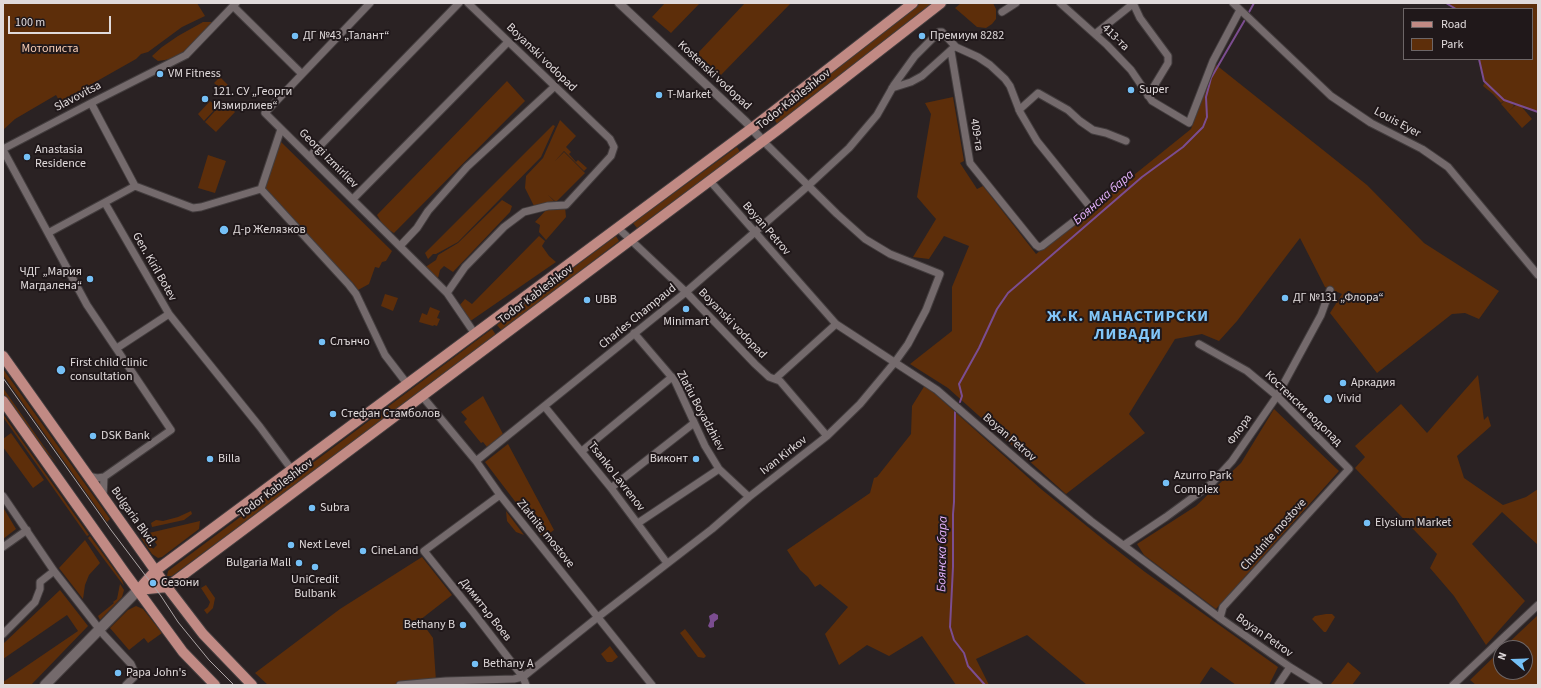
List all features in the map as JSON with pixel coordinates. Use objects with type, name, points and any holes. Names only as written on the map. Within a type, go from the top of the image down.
[{"type":"main road","name":"Todor Kableshkov","points":[[45,685],[155,571],[408,385],[752,128],[913,3]]},
{"type":"main road","name":"Todor Kableshkov","points":[[138,590],[167,586],[710,181],[941,3]]},
{"type":"main road","name":"Bulgaria Blvd.","points":[[3,356],[155,571],[203,634],[252,685]]},
{"type":"main road","points":[[3,401],[184,652],[215,685]]},
{"type":"street","name":"Georgi Izmirliev","points":[[370,3],[265,113],[447,293],[475,334]]},
{"type":"street","points":[[310,156],[459,3]]},
{"type":"street","name":"Boyanski vodopad","points":[[447,293],[465,267],[504,227],[524,212],[548,206],[566,205],[611,156],[614,147],[610,139],[468,3]]},
{"type":"street","name":"Kostenski vodopad","points":[[619,3],[752,128],[763,141],[809,185]]},
{"type":"street","points":[[1002,12],[1016,3]]},
{"type":"street","name":"413-та","points":[[1060,3],[1131,70],[1152,101],[1189,123],[1213,61],[1245,14]]},
{"type":"street","points":[[1094,34],[1133,3],[1140,18],[1168,56],[1168,63],[1148,96]]},
{"type":"street","name":"Louis Eyer","points":[[1233,3],[1321,88],[1346,107],[1371,123],[1432,154],[1448,167],[1538,275]]},
{"type":"street","points":[[235,4],[302,74]]},
{"type":"street","name":"Slavovitsa","points":[[3,150],[186,55],[235,4]]},
{"type":"street","name":"Charles Champaud","points":[[476,461],[686,292],[755,233],[849,148],[876,115],[892,88],[915,56],[939,32],[942,32],[953,49]]},
{"type":"street","points":[[353,199],[508,42]]},
{"type":"street","points":[[892,88],[911,82],[922,76],[953,49],[978,57],[990,65],[1005,79],[1010,86],[1019,110],[1038,92],[1068,110],[1093,130],[1106,133],[1126,141]]},
{"type":"street","name":"409-та","points":[[953,49],[970,163],[1039,247],[1091,208],[1037,141],[1019,110]]},
{"type":"street","points":[[400,246],[417,228],[428,211],[467,167],[554,87]]},
{"type":"street","points":[[91,103],[135,186],[193,208],[200,208],[261,189]]},
{"type":"street","points":[[261,189],[281,128]]},
{"type":"street","points":[[3,150],[87,305],[171,430],[104,477],[97,478],[88,476]]},
{"type":"street","name":"Boyan Petrov","points":[[710,181],[836,324],[937,390],[1028,469],[1124,545],[1220,618],[1290,667],[1319,685]]},
{"type":"street","name":"Ivan Kirkov","points":[[522,677],[712,529],[749,497],[827,436],[860,404],[908,344],[923,317],[935,290],[940,274],[901,259],[873,244],[851,227],[809,185]]},
{"type":"street","points":[[48,234],[135,186]]},
{"type":"street","points":[[261,189],[356,294],[385,355],[408,385]]},
{"type":"street","name":"Gen. Kiril Botev","points":[[105,203],[169,314],[292,470]]},
{"type":"street","name":"Boyanski vodopad","points":[[618,228],[686,292],[755,364],[769,377],[780,381],[827,436]]},
{"type":"street","name":"Флора","points":[[1124,545],[1211,484],[1232,461],[1277,396],[1321,315],[1330,290]]},
{"type":"street","points":[[117,348],[169,314]]},
{"type":"street","points":[[775,379],[836,324]]},
{"type":"street","name":"Zlatiu Boyadzhiev","points":[[634,333],[672,377],[705,446],[719,469],[749,497]]},
{"type":"street","name":"Костенски водопад","points":[[1199,344],[1247,371],[1277,396],[1349,468]]},
{"type":"street","points":[[582,451],[672,377]]},
{"type":"street","name":"Zlatnite mostove","points":[[422,396],[476,461],[500,496],[652,685]]},
{"type":"street","name":"Tsanko Lavrenov","points":[[545,407],[582,451],[668,563]]},
{"type":"street","points":[[611,488],[694,423]]},
{"type":"street","name":"Chudnite mostove","points":[[1220,618],[1223,607],[1349,468]]},
{"type":"street","points":[[638,523],[719,469]]},
{"type":"street","points":[[103,498],[102,491],[104,477]]},
{"type":"street","points":[[3,496],[54,571],[99,629],[131,664],[136,675],[126,685]]},
{"type":"street","name":"Димитър Воев","points":[[500,496],[424,551],[522,677],[526,685]]},
{"type":"street","points":[[3,547],[27,530]]},
{"type":"street","points":[[3,634],[35,602],[40,589],[40,582],[54,571]]},
{"type":"street","points":[[1453,685],[1538,605]]},
{"type":"street","points":[[1278,685],[1290,667]]},
{"type":"street","points":[[400,685],[446,681],[514,679],[522,677]]},
{"type":"green space","name":"Мотописта","points":[[3,3],[197,3],[205,16],[182,27],[148,52],[141,54],[136,59],[60,102],[56,95],[15,119],[3,130]]},
{"type":"green space","points":[[665,3],[700,3],[671,33],[652,17]]},
{"type":"green space","points":[[745,3],[790,4],[721,75],[697,54]]},
{"type":"green space","points":[[920,3],[932,3],[778,125],[774,119]]},
{"type":"green space","points":[[961,3],[993,3],[996,9],[996,19],[986,28],[977,27],[955,8]]},
{"type":"green space","points":[[1451,3],[1538,3],[1538,112],[1521,106],[1532,119],[1522,128],[1508,112],[1501,104],[1505,100],[1501,103],[1483,86],[1485,82],[1479,60],[1533,60],[1533,8],[1454,8],[1450,5]],"holes":[[[1511,102],[1517,104],[1508,112],[1514,106]]]},
{"type":"green space","points":[[203,22],[212,22],[212,25],[185,51],[165,60],[158,61],[152,56],[178,36]]},
{"type":"green space","points":[[1215,64],[1367,185],[1424,243],[1499,291],[1479,319],[1465,313],[1452,314],[1377,373],[1330,313],[1342,294],[1325,287],[1300,238],[1237,321],[1219,341],[1202,334],[1175,339],[1129,414],[1145,433],[1066,494],[948,388],[910,364],[952,331],[952,287],[969,246],[944,236],[929,259],[913,257],[936,219],[917,197],[931,114],[925,103],[953,97],[964,161],[960,163],[977,189],[983,186],[1036,254],[1191,129]]},
{"type":"green space","points":[[220,77],[229,86],[223,91],[214,83]]},
{"type":"green space","points":[[507,81],[525,101],[394,233],[384,227],[377,215]]},
{"type":"green space","points":[[210,101],[217,107],[204,121],[198,114]]},
{"type":"green space","points":[[224,101],[235,112],[216,132],[205,122]]},
{"type":"green space","points":[[560,120],[576,136],[566,147],[571,152],[569,154],[576,162],[578,160],[587,168],[584,171],[564,151],[555,161],[564,152],[585,173],[556,202],[548,195],[558,205],[535,208],[525,188],[526,176],[543,158]]},
{"type":"green space","points":[[553,125],[555,126],[541,157],[458,242],[436,254],[433,254],[428,259],[425,253]]},
{"type":"green space","points":[[279,140],[392,251],[386,261],[382,262],[379,268],[375,267],[369,284],[358,290],[263,189]]},
{"type":"green space","points":[[737,147],[740,152],[637,228],[633,223]]},
{"type":"green space","points":[[208,155],[226,161],[215,193],[198,188]]},
{"type":"green space","points":[[502,200],[512,206],[510,212],[453,272],[444,266],[440,270],[438,278],[424,268],[436,260],[438,255],[458,243]]},
{"type":"green space","points":[[565,207],[566,217],[546,240],[539,232],[540,225],[535,222],[548,208]]},
{"type":"green space","points":[[539,236],[545,241],[542,246],[549,256],[556,262],[469,322],[459,306],[465,299],[472,304]]},
{"type":"green space","points":[[616,236],[619,241],[502,331],[497,325]]},
{"type":"green space","points":[[385,294],[398,298],[393,311],[381,306]]},
{"type":"green space","points":[[430,307],[440,311],[437,318],[440,319],[437,326],[419,322],[422,313],[427,315]]},
{"type":"green space","points":[[492,329],[496,335],[172,576],[167,576],[168,571]]},
{"type":"green space","points":[[3,369],[110,519],[107,522],[3,375]]},
{"type":"green space","points":[[1478,375],[1484,420],[1488,416],[1491,426],[1457,456],[1464,478],[1503,505],[1526,497],[1538,489],[1538,545],[1502,512],[1472,544],[1525,601],[1486,645],[1454,596],[1430,568],[1437,554],[1355,468],[1365,457],[1355,446],[1401,404],[1427,433]]},
{"type":"green space","points":[[925,385],[1041,489],[1109,544],[1145,572],[1278,667],[1269,685],[1236,685],[1211,667],[1199,685],[1087,685],[1027,635],[976,659],[989,685],[956,685],[922,636],[889,656],[867,645],[839,665],[825,634],[848,607],[820,584],[815,587],[808,577],[800,570],[787,550],[870,493],[874,478],[877,477],[911,434],[912,406]]},
{"type":"green space","points":[[3,388],[58,465],[39,444],[3,393]]},
{"type":"green space","points":[[483,396],[503,434],[487,447],[483,442],[481,443],[464,422],[467,419],[461,412]]},
{"type":"green space","points":[[1274,409],[1339,471],[1216,609],[1144,555],[1137,544],[1196,506],[1241,463]]},
{"type":"green space","points":[[3,414],[89,535],[87,536],[3,417]]},
{"type":"green space","points":[[11,433],[44,480],[33,488],[3,447],[3,439]]},
{"type":"green space","points":[[508,444],[554,530],[543,538],[485,462]]},
{"type":"green space","points":[[4,509],[16,529],[3,539],[3,510]]},
{"type":"green space","points":[[191,511],[192,514],[184,520],[152,527],[151,523],[156,520],[163,521],[178,517]]},
{"type":"green space","points":[[506,511],[524,535],[516,532],[507,521]]},
{"type":"green space","points":[[200,521],[199,529],[162,557],[158,558],[152,554],[141,538],[144,535],[153,549],[157,545],[149,533]]},
{"type":"green space","points":[[90,536],[122,580],[124,586],[88,538]]},
{"type":"green space","points":[[85,540],[100,563],[89,575],[85,585],[83,599],[59,568]]},
{"type":"green space","points":[[422,557],[452,595],[420,620],[433,638],[436,681],[384,685],[268,685],[255,673],[340,609]]},
{"type":"green space","points":[[120,584],[124,590],[122,597],[100,620],[98,616],[117,599]]},
{"type":"green space","points":[[206,585],[215,598],[213,608],[207,614],[204,610],[208,607],[210,602],[201,588]]},
{"type":"green space","points":[[60,590],[88,626],[31,685],[3,685],[3,682],[78,631],[67,615],[3,659],[3,644]]},
{"type":"green space","points":[[136,606],[143,609],[162,633],[148,643],[144,638],[129,650],[110,628],[128,610]]},
{"type":"green space","points":[[1332,614],[1335,617],[1326,632],[1324,632],[1312,619],[1315,616]]},
{"type":"green space","points":[[1538,615],[1538,685],[1476,685],[1470,680],[1493,658],[1493,680],[1533,680],[1533,640],[1511,640]]},
{"type":"green space","points":[[685,629],[706,656],[704,658],[698,657],[680,633]]},
{"type":"green space","points":[[610,646],[618,657],[612,662],[607,662],[601,654]]},
{"type":"green space","points":[[1348,662],[1361,673],[1352,685],[1331,684]]},
{"type":"shaded area","points":[[714,613],[718,615],[718,619],[714,622],[714,627],[710,628],[708,626],[710,621],[709,616]]},
{"type":"waterway","name":"Боянска бара","points":[[1248,14],[1254,3]]},
{"type":"waterway","points":[[1446,3],[1454,8]]},
{"type":"waterway","name":"Боянска бара","points":[[960,402],[962,396],[959,384],[979,348],[997,309],[1008,293],[1142,177],[1183,147],[1203,127],[1207,117],[1206,97],[1211,78],[1246,18]]},
{"type":"waterway","points":[[1479,60],[1484,81],[1504,100],[1538,112]]},
{"type":"waterway","name":"Боянска бара","points":[[955,412],[953,567],[950,627],[954,640],[964,653],[968,666],[985,685]]},
{"type":"tram line","points":[[3,378],[111,530],[161,596],[178,622],[209,660],[234,685]]},
{"type":"place","name":"ДГ №43 „Талант“","points":[[295,36]]},
{"type":"place","name":"Премиум 8282","points":[[922,36]]},
{"type":"place","name":"VM Fitness","points":[[160,74]]},
{"type":"place","name":"Super","points":[[1131,90]]},
{"type":"place","name":"T-Market","points":[[659,95]]},
{"type":"place","name":"121. СУ „Георги Измирлиев“","points":[[205,99]]},
{"type":"place","name":"Anastasia Residence","points":[[27,157]]},
{"type":"place","name":"Д-р Желязков","points":[[224,230]]},
{"type":"place","name":"ЧДГ „Мария Магдалена“","points":[[90,279]]},
{"type":"place","name":"ДГ №131 „Флора“","points":[[1285,298]]},
{"type":"place","name":"UBB","points":[[587,300]]},
{"type":"place","name":"Minimart","points":[[686,309]]},
{"type":"place","name":"Слънчо","points":[[322,342]]},
{"type":"place","name":"First child clinic consultation","points":[[61,370]]},
{"type":"place","name":"Аркадия","points":[[1343,383]]},
{"type":"place","name":"Vivid","points":[[1328,399]]},
{"type":"place","name":"Стефан Стамболов","points":[[333,414]]},
{"type":"place","name":"DSK Bank","points":[[93,436]]},
{"type":"place","name":"Billa","points":[[210,459]]},
{"type":"place","name":"Виконт","points":[[696,459]]},
{"type":"place","name":"Azurro Park Complex","points":[[1166,483]]},
{"type":"place","name":"Subra","points":[[312,508]]},
{"type":"place","name":"Elysium Market","points":[[1367,523]]},
{"type":"place","name":"Next Level","points":[[291,545]]},
{"type":"place","name":"CineLand","points":[[363,551]]},
{"type":"place","name":"Bulgaria Mall","points":[[299,563]]},
{"type":"place","name":"UniCredit Bulbank","points":[[315,567]]},
{"type":"place","name":"Сезони","points":[[153,583]]},
{"type":"place","name":"Bethany B","points":[[463,625]]},
{"type":"place","name":"Bethany A","points":[[475,664]]},
{"type":"place","name":"Papa John's","points":[[118,673]]},
{"type":"district","name":"Ж.К. МАНАСТИРСКИ ЛИВАДИ","points":[[1128,326]]}]
